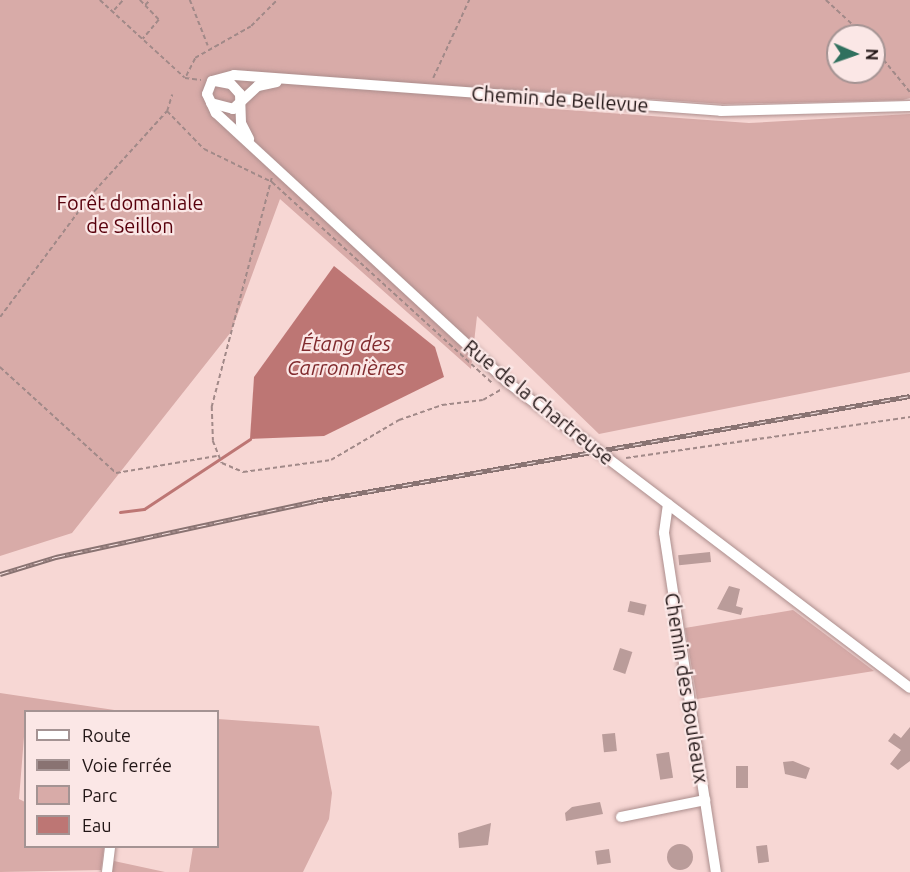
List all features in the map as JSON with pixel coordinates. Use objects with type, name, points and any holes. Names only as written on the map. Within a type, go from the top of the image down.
[{"type":"street","name":"Chemin de Bellevue","points":[[212,81],[228,75],[722,111],[910,105]]},
{"type":"street","points":[[257,148],[241,123],[241,104],[231,84],[212,81],[211,102],[224,109],[241,104],[258,86],[302,80]]},
{"type":"street","name":"Rue de la Chartreuse","points":[[211,102],[504,386],[611,460],[910,688]]},
{"type":"street","name":"Chemin des Bouleaux","points":[[668,504],[663,533],[716,872]]},
{"type":"street","points":[[621,817],[705,800]]},
{"type":"street","points":[[107,872],[110,848]]},
{"type":"path","points":[[100,0],[186,78],[212,81]]},
{"type":"path","points":[[113,12],[123,0]]},
{"type":"path","points":[[140,0],[159,20],[142,40]]},
{"type":"path","points":[[145,6],[150,0]]},
{"type":"path","points":[[190,0],[209,48]]},
{"type":"path","points":[[186,78],[195,58],[251,26],[277,0]]},
{"type":"path","points":[[428,89],[469,0]]},
{"type":"path","points":[[826,0],[852,24]]},
{"type":"path","points":[[886,63],[910,92]]},
{"type":"path","points":[[0,316],[89,197],[166,111],[172,95]]},
{"type":"path","points":[[166,111],[204,149],[272,182],[504,386],[483,400],[442,405],[399,420],[331,460],[243,472],[230,469],[217,456],[212,407],[272,182],[275,162]]},
{"type":"path","points":[[0,367],[116,473],[217,456]]},
{"type":"path","points":[[611,460],[910,417]]},
{"type":"green space","name":"Forêt domaniale de Seillon","points":[[0,0],[910,0],[910,98],[903,100],[724,104],[505,89],[496,105],[749,123],[910,114],[910,372],[599,434],[477,316],[471,369],[280,199],[231,332],[72,533],[0,556]]},
{"type":"green space","points":[[793,610],[874,671],[697,699],[685,628]]},
{"type":"green space","points":[[0,693],[114,710],[24,710],[19,799],[24,802],[24,848],[104,848],[101,870],[0,872]]},
{"type":"green space","points":[[219,719],[319,726],[332,793],[329,819],[303,872],[189,872],[193,848],[219,848]]},
{"type":"green space","points":[[114,861],[165,872],[112,872]]},
{"type":"water","name":"Étang des Carronnières","points":[[334,266],[435,347],[444,377],[324,436],[250,439],[254,377]]},
{"type":"building","points":[[710,552],[711,562],[679,565],[678,555]]},
{"type":"building","points":[[729,586],[740,589],[736,606],[743,608],[741,615],[717,609]]},
{"type":"building","points":[[630,601],[647,605],[644,616],[628,612]]},
{"type":"building","points":[[620,648],[632,652],[625,674],[613,670]]},
{"type":"building","points":[[910,727],[910,761],[898,770],[890,764],[901,750],[888,741],[894,733],[901,738]]},
{"type":"building","points":[[615,733],[617,751],[604,752],[602,734]]},
{"type":"building","points":[[669,752],[673,778],[660,780],[656,754]]},
{"type":"building","points":[[793,761],[810,768],[806,779],[785,774],[783,762]]},
{"type":"building","points":[[736,766],[748,766],[748,788],[736,788]]},
{"type":"building","points":[[600,802],[603,814],[566,821],[565,813],[572,807]]},
{"type":"building","points":[[491,823],[488,845],[459,848],[458,833]]},
{"type":"building","points":[[680,844],[689,848],[693,857],[689,866],[680,870],[671,866],[667,857],[671,848]]},
{"type":"building","points":[[767,845],[769,862],[758,863],[756,846]]},
{"type":"building","points":[[609,849],[611,863],[597,865],[595,851]]},
{"type":"waterway","points":[[120,512],[144,509],[250,439]]},
{"type":"railway","points":[[0,574],[56,557],[314,501],[910,396]]}]
